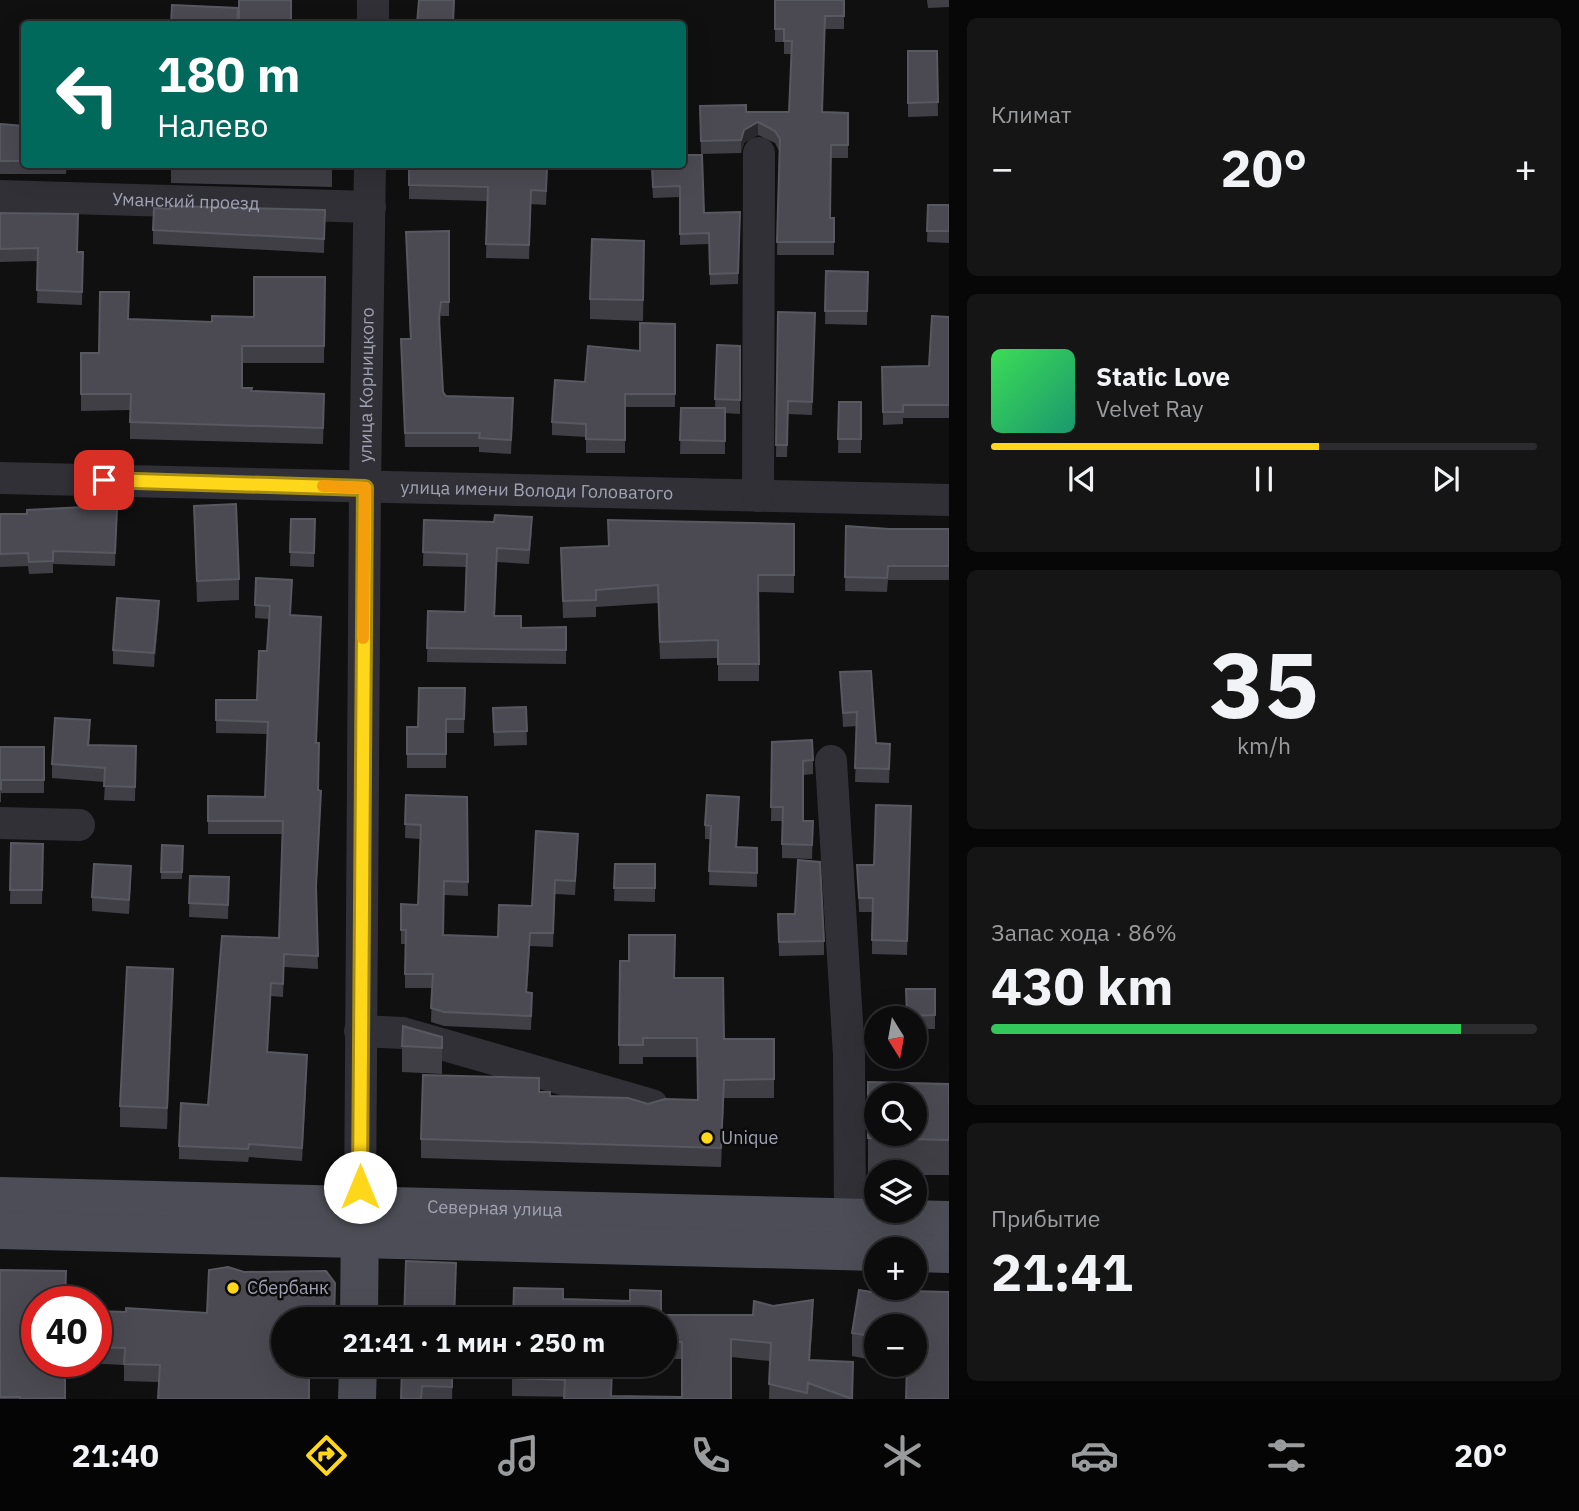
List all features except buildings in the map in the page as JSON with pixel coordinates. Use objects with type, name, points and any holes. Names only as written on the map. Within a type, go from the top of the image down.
[{"type":"main road","name":"Северная улица","points":[[0,1196],[360,1222],[864,1251]]},
{"type":"main road","name":"Северная улица","points":[[0,1230],[360,1222],[949,1220]]},
{"type":"main road","name":"улица Корницкого","points":[[359,1307],[360,1222]]},
{"type":"main road","points":[[927,1253],[949,1254]]},
{"type":"main road","points":[[357,1399],[358,1377]]},
{"type":"street","points":[[373,0],[373,21]]},
{"type":"street","points":[[758,152],[758,496]]},
{"type":"street","name":"улица Корницкого","points":[[360,1222],[370,168]]},
{"type":"street","name":"Уманский проезд","points":[[0,196],[370,207]]},
{"type":"street","name":"улица имени Володи Головатого","points":[[0,478],[949,500]]},
{"type":"street","points":[[831,761],[849,1055],[850,1220]]},
{"type":"street","points":[[0,823],[79,825]]},
{"type":"street","points":[[360,1031],[403,1033],[652,1105]]},
{"type":"slow traffic","points":[[323,486],[365,488],[363,638]]},
{"type":"place","name":"Unique","points":[[707,1138]]},
{"type":"place","name":"Сбербанк","points":[[233,1288]]},
{"type":"route","points":[[104,480],[365,488],[360,1187]]}]
